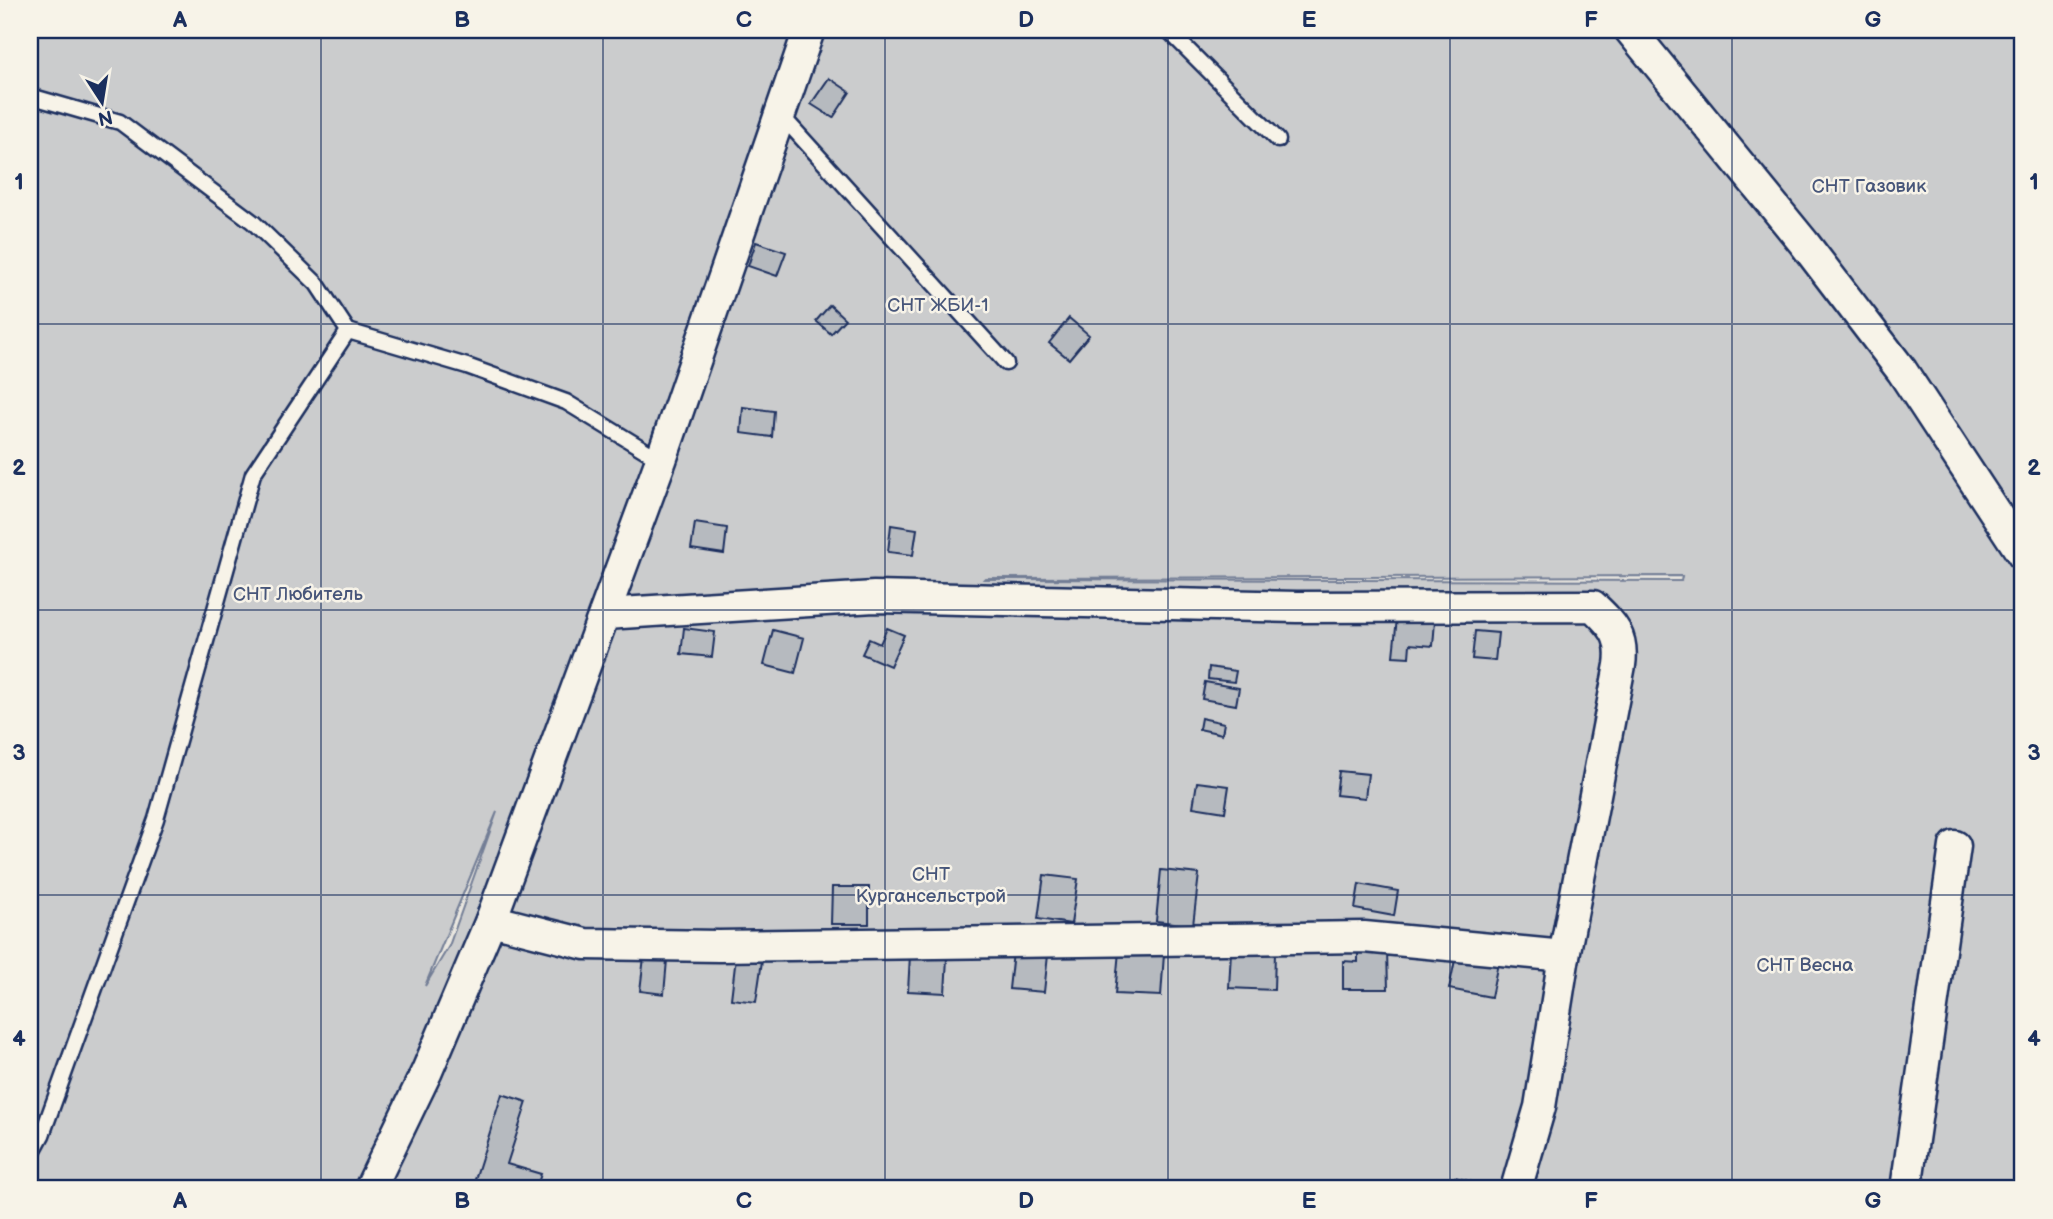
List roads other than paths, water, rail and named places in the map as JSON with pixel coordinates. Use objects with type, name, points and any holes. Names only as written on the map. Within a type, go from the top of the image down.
[{"type":"street","points":[[370,1189],[427,1071],[491,920],[661,460],[809,30]]},
{"type":"street","points":[[1630,30],[1804,243],[1902,371],[2023,555]]},
{"type":"street","points":[[605,614],[874,597],[1297,607],[1593,606],[1617,629],[1622,646],[1563,956],[1541,1107],[1516,1189]]},
{"type":"street","points":[[1906,1189],[1955,846]]},
{"type":"street","points":[[491,920],[585,944],[719,946],[1364,937],[1563,956]]},
{"type":"lane","points":[[1168,30],[1278,140]]},
{"type":"lane","points":[[30,96],[120,122],[253,222],[317,284],[348,331],[467,366],[566,402],[661,460]]},
{"type":"lane","points":[[780,114],[1006,363]]},
{"type":"lane","points":[[30,1157],[42,1135],[156,819],[253,474],[348,331]]},
{"type":"park label","name":"СНТ Газовик","points":[[1869,185]]},
{"type":"park label","name":"СНТ ЖБИ-1","points":[[938,304]]},
{"type":"park label","name":"СНТ Любитель","points":[[298,593]]},
{"type":"park label","name":"СНТ Кургансельстрой","points":[[931,884]]},
{"type":"park label","name":"СНТ Весна","points":[[1805,964]]}]
